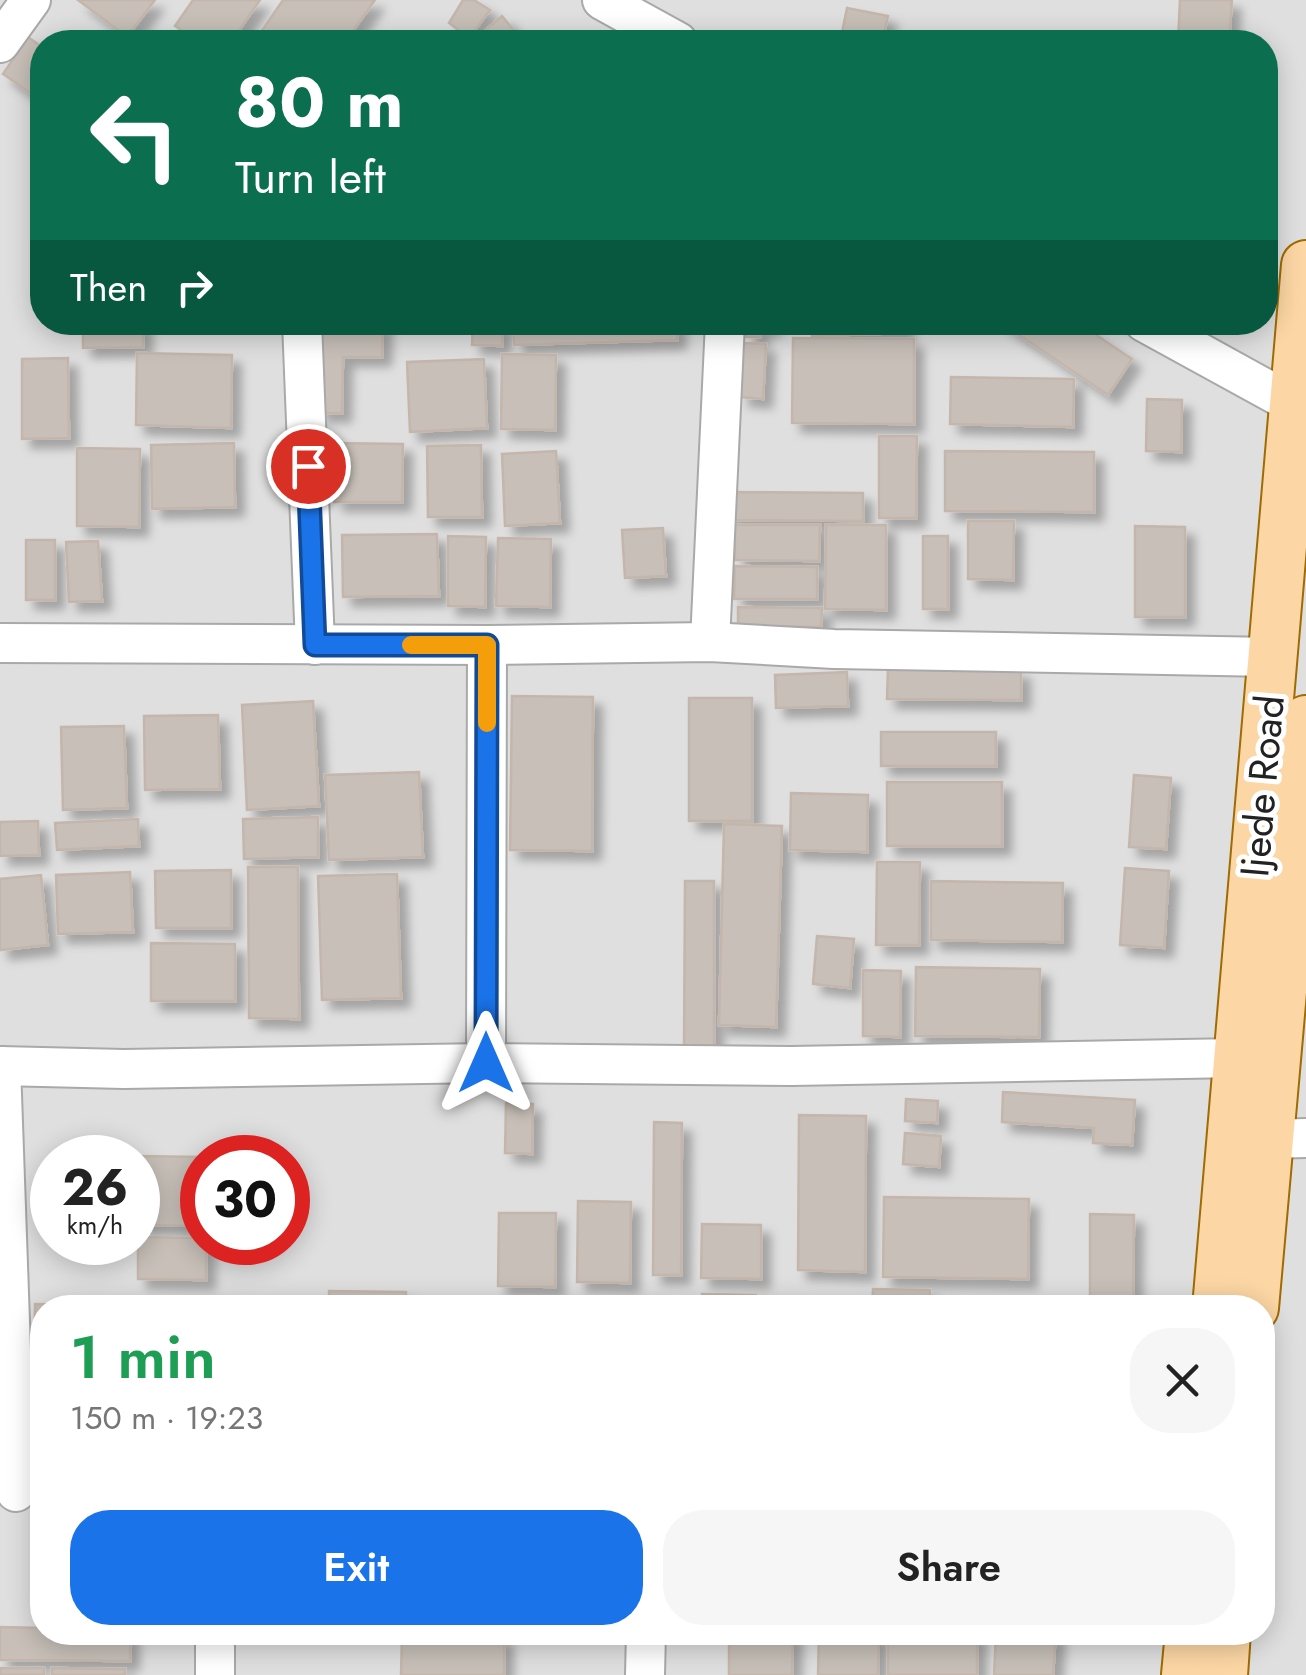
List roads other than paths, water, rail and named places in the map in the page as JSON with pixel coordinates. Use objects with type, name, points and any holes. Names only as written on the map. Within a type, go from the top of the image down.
[{"type":"main road","name":"Ijede Road","points":[[1219,1295],[1306,265]]},
{"type":"main road","name":"Ijede Road","points":[[1257,1295],[1287,1138],[1306,722]]},
{"type":"main road","points":[[1186,1675],[1189,1645]]},
{"type":"main road","points":[[1223,1675],[1225,1645]]},
{"type":"street","points":[[0,43],[31,0]]},
{"type":"street","points":[[602,0],[656,30]]},
{"type":"street","points":[[303,335],[315,645]]},
{"type":"street","points":[[710,642],[724,335]]},
{"type":"street","points":[[1168,335],[1295,404]]},
{"type":"street","points":[[0,644],[710,642],[834,649],[1272,657]]},
{"type":"street","points":[[486,1063],[487,645]]},
{"type":"street","points":[[19,1492],[1,1066],[790,1066],[1238,1058]]},
{"type":"street","points":[[214,1675],[215,1645]]},
{"type":"street","points":[[646,1645],[646,1675]]}]
